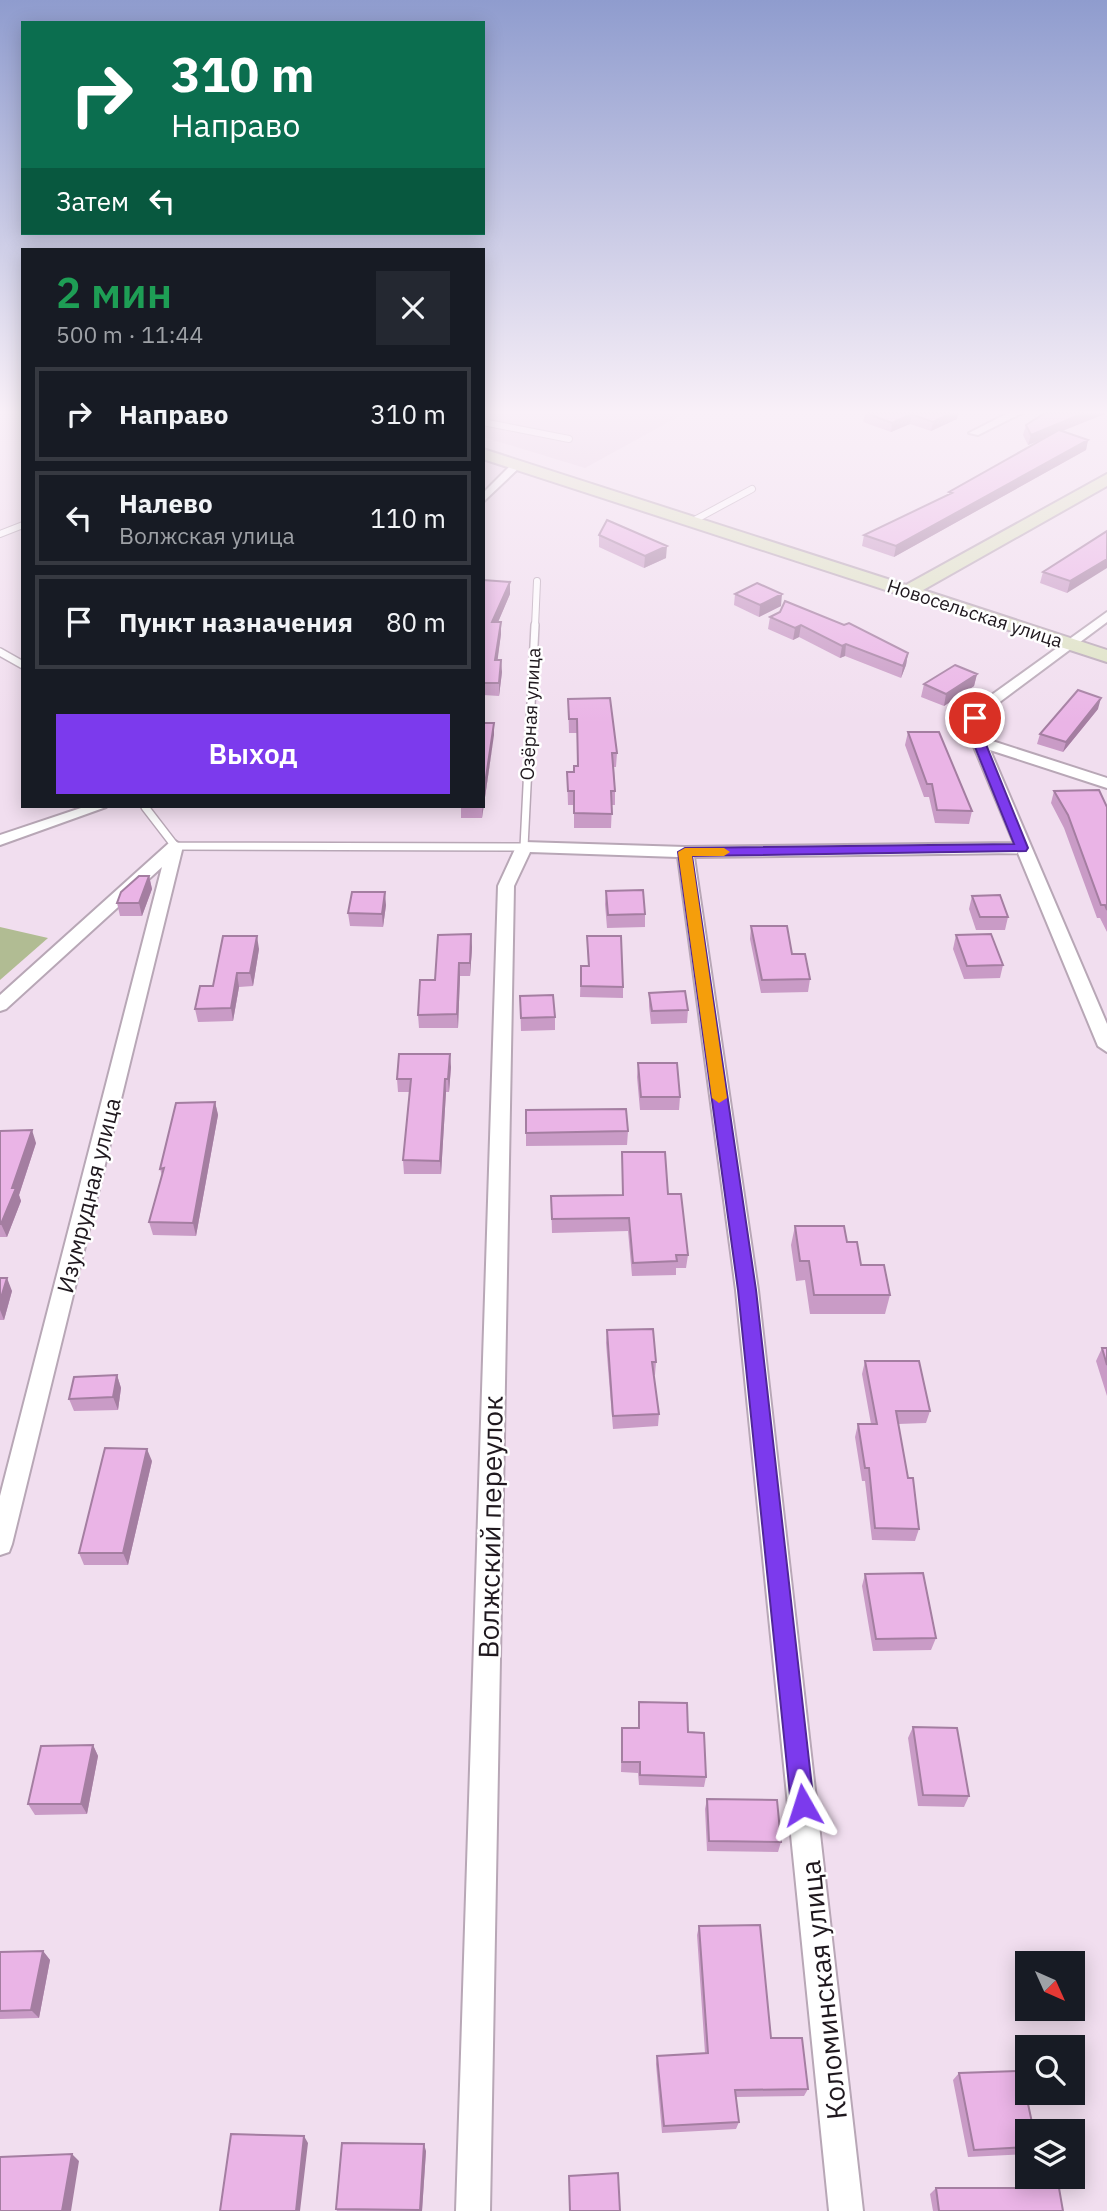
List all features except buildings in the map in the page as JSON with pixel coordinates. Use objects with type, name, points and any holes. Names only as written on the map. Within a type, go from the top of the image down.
[{"type":"street","name":"Новосельская улица","points":[[673,516],[1107,656]]},
{"type":"street","points":[[908,591],[1041,516]]},
{"type":"street","points":[[1107,616],[984,706],[975,718],[979,742],[1107,1046]]},
{"type":"street","points":[[979,742],[1107,783]]},
{"type":"street","points":[[0,840],[95,808]]},
{"type":"street","points":[[0,1005],[175,846]]},
{"type":"street","name":"Изумрудная улица","points":[[0,1544],[175,846]]},
{"type":"street","points":[[524,847],[685,852],[1022,848]]},
{"type":"street","name":"Волжский переулок","points":[[473,2211],[506,886],[524,847]]},
{"type":"street","name":"Коломинская улица","points":[[685,852],[747,1290],[846,2211]]},
{"type":"lane","points":[[691,522],[702,516]]},
{"type":"lane","points":[[0,534],[21,526]]},
{"type":"lane","name":"Озёрная улица","points":[[524,847],[537,581]]},
{"type":"lane","points":[[0,652],[21,663]]},
{"type":"lane","points":[[146,808],[175,846],[524,847]]},
{"type":"green space","points":[[0,927],[48,938],[0,980]]},
{"type":"slow traffic","points":[[719,1098],[685,852],[724,852]]},
{"type":"route","points":[[803,1805],[747,1290],[685,852],[1022,848],[975,731],[975,718]]}]
